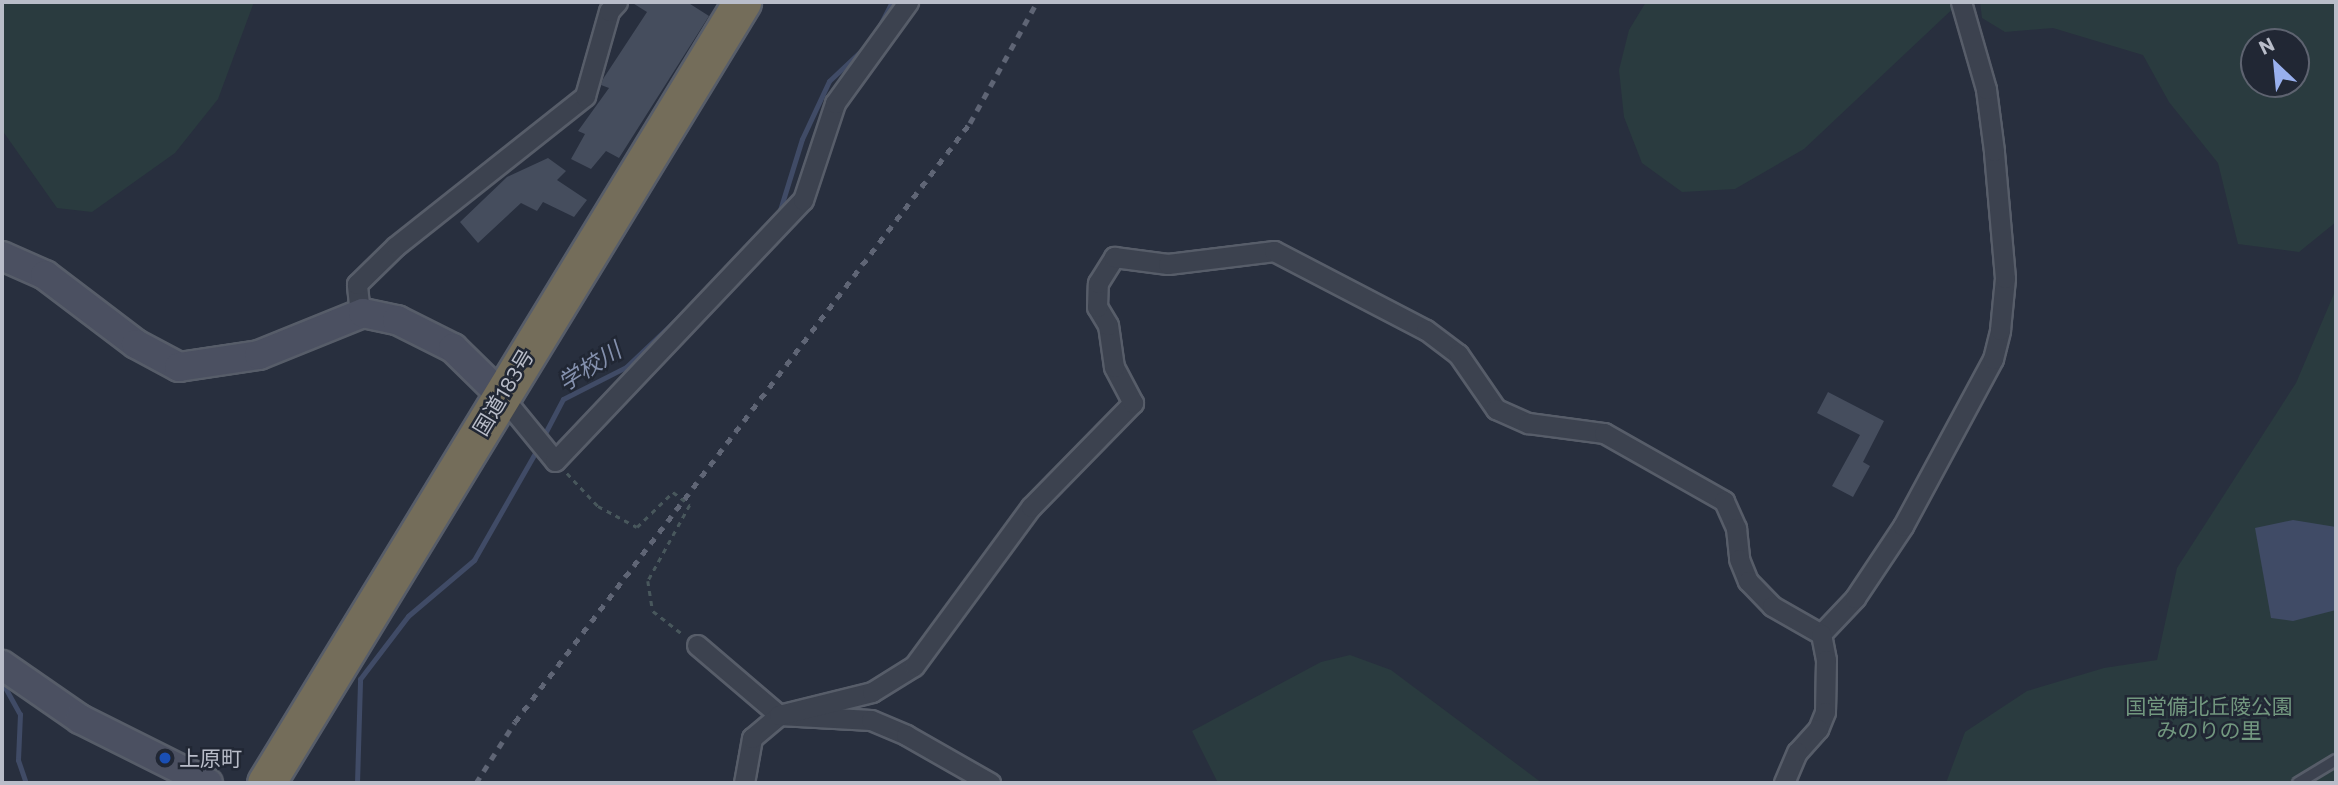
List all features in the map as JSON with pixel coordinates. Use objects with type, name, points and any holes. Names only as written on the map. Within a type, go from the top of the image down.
[{"type":"highway","name":"国道183号","points":[[266,783],[742,2]]},
{"type":"street","points":[[360,314],[357,284],[386,256],[585,96],[609,11],[617,2]]},
{"type":"street","points":[[2,256],[45,275],[136,344],[179,367],[260,355],[360,314],[397,320],[453,348],[501,395],[555,461],[803,200],[835,103],[908,2]]},
{"type":"street","points":[[1821,634],[1854,598],[1903,526],[1993,359],[2000,330],[2004,278],[1994,151],[1986,89],[1961,2]]},
{"type":"street","points":[[744,783],[752,738],[779,715],[872,692],[914,666],[1031,506],[1133,403],[1114,367],[1108,325],[1097,307],[1098,283],[1114,257],[1168,264],[1274,251],[1426,330],[1458,354],[1496,409],[1528,423],[1604,433],[1724,501],[1736,528],[1739,559],[1748,581],[1772,606],[1821,634],[1826,660],[1825,712],[1818,729],[1797,752],[1784,783]]},
{"type":"street","points":[[696,645],[779,715],[871,720],[990,783]]},
{"type":"street","points":[[2,666],[79,719],[208,783]]},
{"type":"lane","points":[[2298,783],[2336,760]]},
{"type":"path","points":[[555,461],[598,506],[637,527],[673,492],[690,505],[648,581],[653,611],[696,645]]},
{"type":"green space","points":[[2,2],[254,2],[218,99],[175,153],[92,212],[57,208],[2,130]]},
{"type":"green space","points":[[1646,2],[1960,2],[1804,149],[1735,189],[1682,192],[1642,163],[1624,117],[1619,70],[1629,30]]},
{"type":"green space","points":[[1980,2],[2336,2],[2336,222],[2299,252],[2238,244],[2218,163],[2169,102],[2143,55],[2053,28],[2005,32],[1982,18]]},
{"type":"green space","name":"国営備北丘陵公園 みのりの里","points":[[2336,289],[2336,783],[1946,783],[1965,732],[2027,691],[2104,668],[2157,660],[2177,568],[2296,383]]},
{"type":"green space","points":[[1350,655],[1391,670],[1542,783],[1218,783],[1192,731],[1321,662]]},
{"type":"water","points":[[2293,520],[2336,527],[2336,610],[2293,621],[2271,618],[2255,528]]},
{"type":"building","points":[[631,2],[687,2],[709,16],[619,158],[606,151],[591,169],[571,159],[585,134],[578,131],[609,88],[601,85],[603,79],[647,12]]},
{"type":"building","points":[[548,158],[566,171],[557,180],[587,200],[574,217],[543,202],[537,211],[521,203],[478,243],[460,222],[507,177]]},
{"type":"building","points":[[1828,392],[1884,421],[1863,462],[1870,466],[1853,497],[1832,486],[1860,435],[1817,413]]},
{"type":"waterway","name":"学校川","points":[[879,27],[892,2]]},
{"type":"waterway","name":"学校川","points":[[780,210],[802,139],[829,81],[863,49]]},
{"type":"waterway","name":"学校川","points":[[542,439],[563,399],[626,367],[679,317]]},
{"type":"waterway","name":"学校川","points":[[357,783],[360,679],[408,616],[474,560],[538,448]]},
{"type":"waterway","points":[[2,682],[20,714],[18,760],[26,783]]},
{"type":"railway","points":[[476,783],[515,722],[970,123],[1037,2]]},
{"type":"place","name":"上原町","points":[[165,758]]}]
